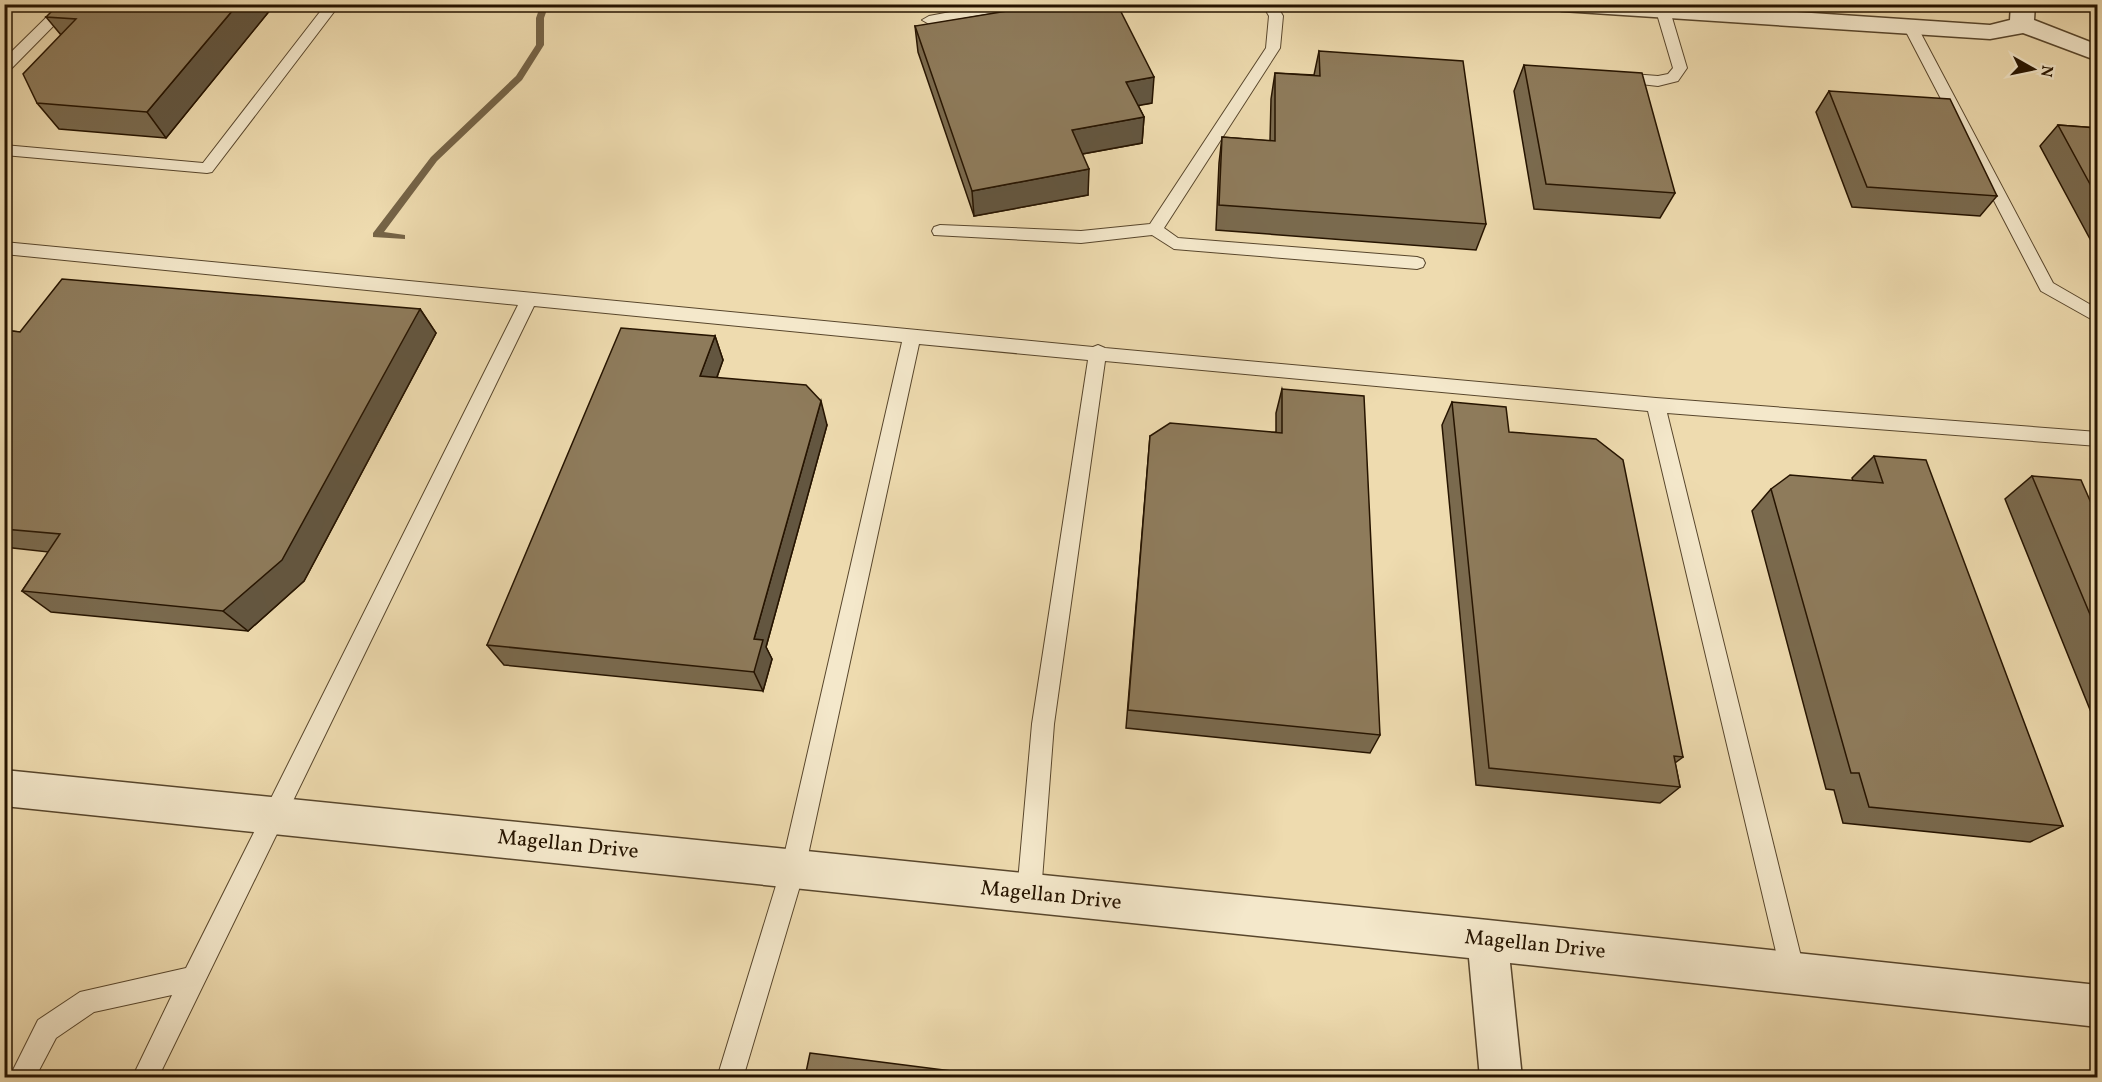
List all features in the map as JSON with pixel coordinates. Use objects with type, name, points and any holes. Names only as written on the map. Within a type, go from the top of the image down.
[{"type":"street","points":[[1562,4],[1661,8],[1990,32],[2009,30],[2022,14],[2097,54]]},
{"type":"street","name":"Magellan Drive","points":[[4,788],[1488,940],[2097,1006]]},
{"type":"street","points":[[1488,940],[1501,1077]]},
{"type":"lane","points":[[4,68],[68,4]]},
{"type":"lane","points":[[4,150],[207,168],[333,4]]},
{"type":"lane","points":[[929,20],[1019,4]]},
{"type":"lane","points":[[1155,229],[1273,48],[1276,16],[1269,4]]},
{"type":"lane","points":[[1603,77],[1658,81],[1673,78],[1680,68],[1661,8]]},
{"type":"lane","points":[[1910,26],[2047,287],[2097,317]]},
{"type":"lane","points":[[940,231],[1080,237],[1155,229],[1174,243],[1417,263]]},
{"type":"lane","points":[[4,248],[912,337],[1098,352],[1656,405],[2097,439]]},
{"type":"lane","points":[[144,1077],[530,298]]},
{"type":"lane","points":[[730,1077],[792,868],[912,337]]},
{"type":"lane","points":[[1029,893],[1043,724],[1098,352]]},
{"type":"lane","points":[[1656,405],[1792,973]]},
{"type":"lane","points":[[21,1077],[47,1029],[89,1001],[192,979]]},
{"type":"building","points":[[59,4],[238,4],[147,112],[37,103],[23,74],[76,19],[46,17]]},
{"type":"building","points":[[1050,4],[1117,4],[1154,77],[1126,82],[1144,117],[1072,130],[1089,169],[972,191],[915,26]]},
{"type":"building","points":[[1319,51],[1463,61],[1486,224],[1219,205],[1222,137],[1275,141],[1275,73],[1320,76]]},
{"type":"building","points":[[1524,65],[1642,73],[1675,193],[1546,184]]},
{"type":"building","points":[[1829,91],[1950,99],[1997,196],[1867,187]]},
{"type":"building","points":[[2058,125],[2097,128],[2097,197]]},
{"type":"building","points":[[62,279],[420,309],[282,560],[223,611],[22,591],[60,534],[4,529],[4,330],[20,332]]},
{"type":"building","points":[[621,328],[715,336],[700,376],[806,385],[821,401],[754,639],[763,640],[754,672],[487,645]]},
{"type":"building","points":[[1282,389],[1364,396],[1380,735],[1128,710],[1150,436],[1170,423],[1282,433]]},
{"type":"building","points":[[1452,402],[1506,407],[1509,432],[1596,439],[1623,460],[1683,757],[1674,756],[1680,787],[1489,768]]},
{"type":"building","points":[[1874,456],[1926,460],[2063,826],[1869,807],[1859,773],[1851,773],[1771,489],[1790,475],[1883,483]]},
{"type":"building","points":[[2032,476],[2081,480],[2092,505],[2097,506],[2097,631]]},
{"type":"building","points":[[810,1053],[999,1077],[805,1077]]},
{"type":"waterway","points":[[401,237],[377,235],[434,159],[519,78],[540,45],[540,18],[545,4]]}]
